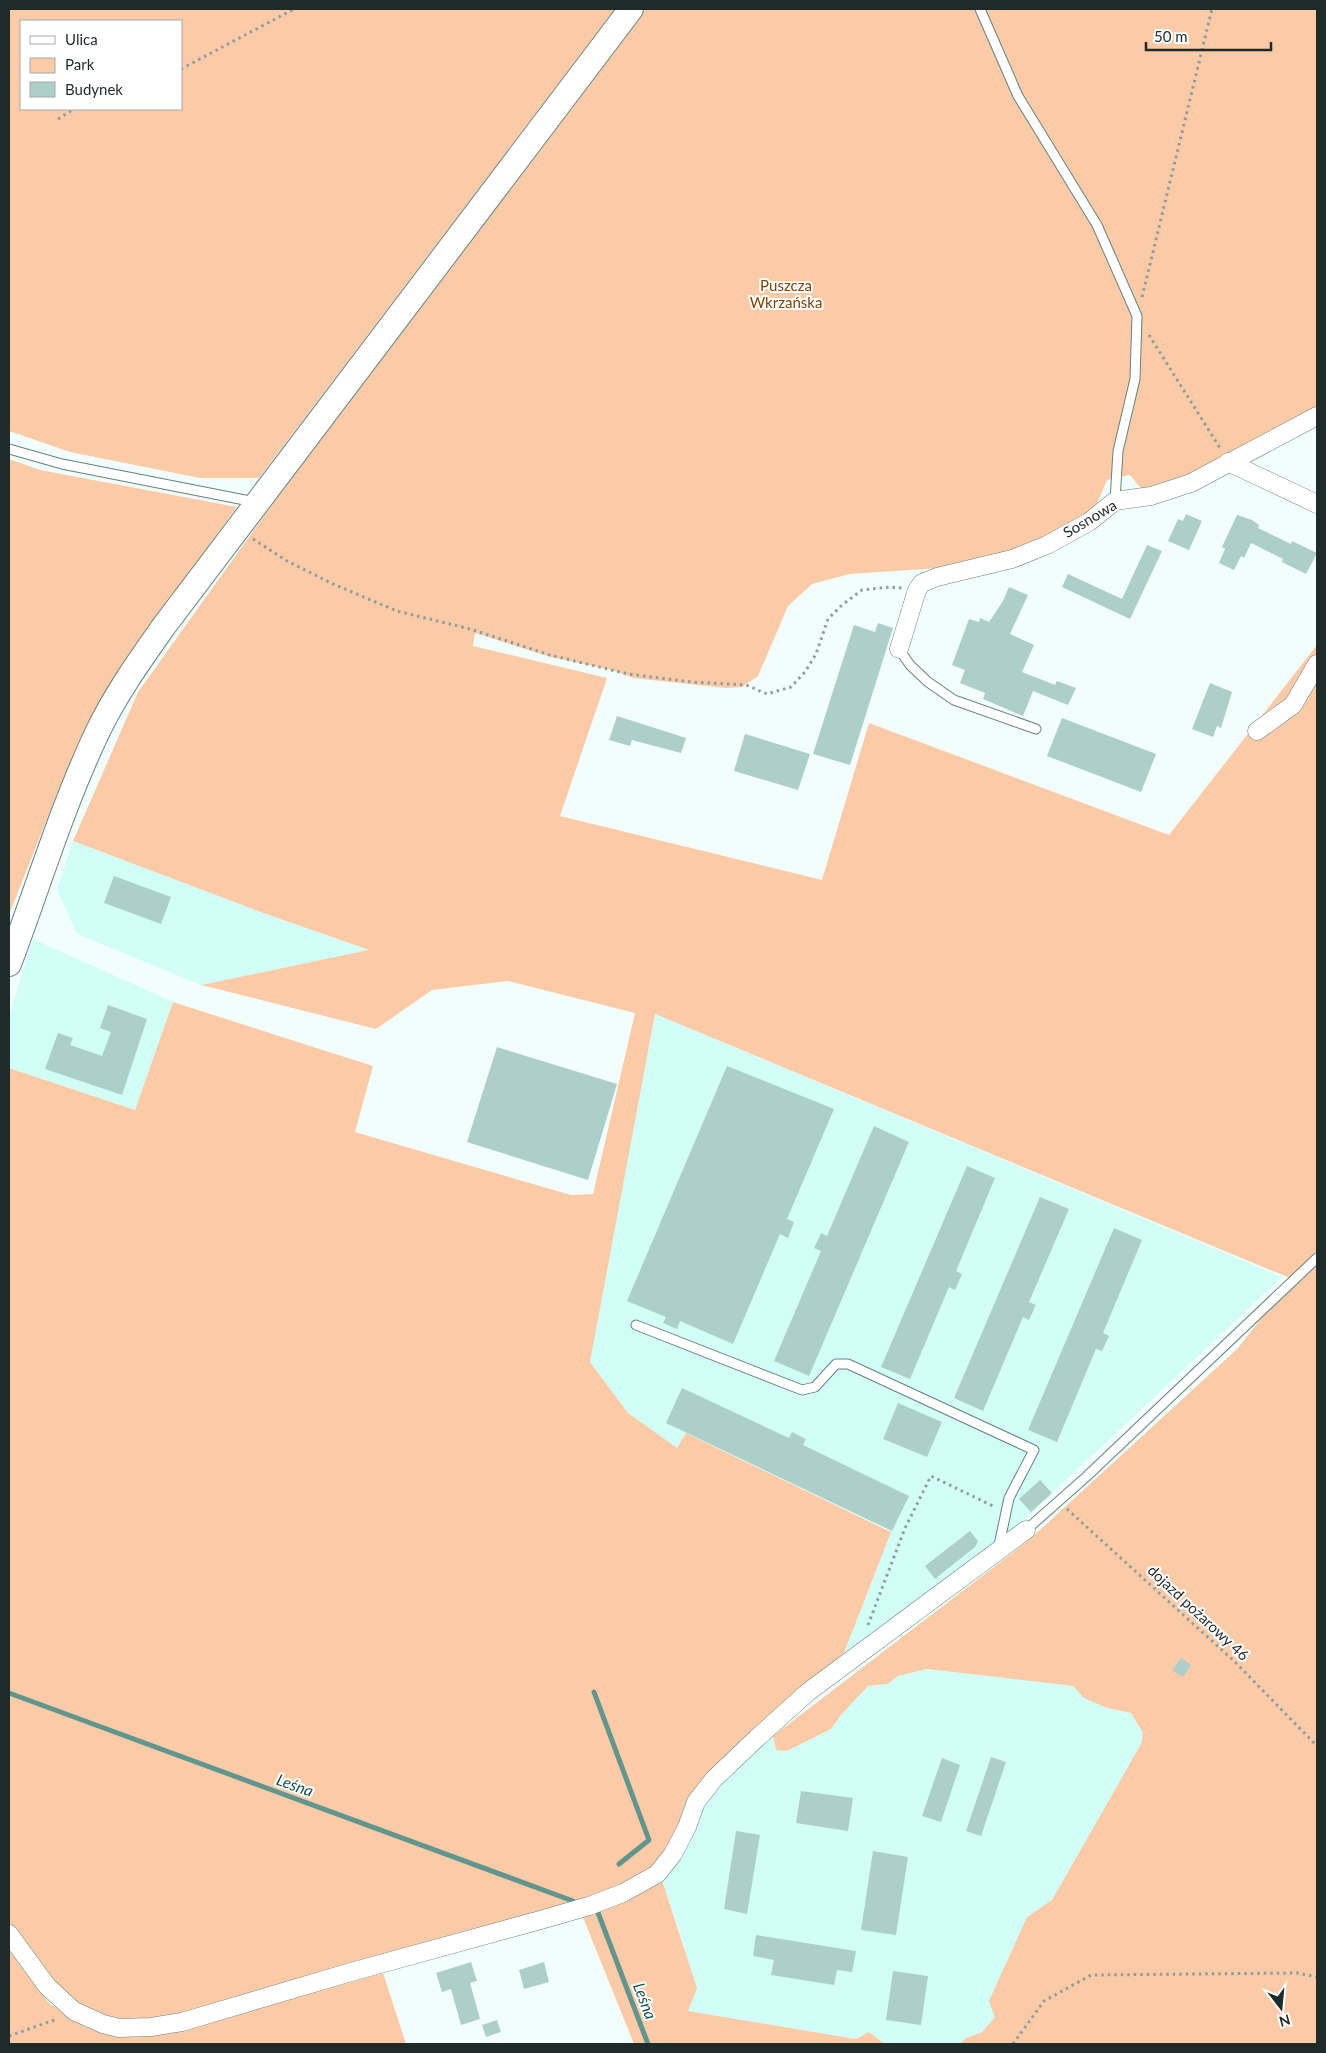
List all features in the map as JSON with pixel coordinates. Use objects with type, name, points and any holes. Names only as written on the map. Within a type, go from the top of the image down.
[{"type":"street","points":[[9,964],[69,798],[98,731],[128,678],[237,530],[631,9]]},
{"type":"street","name":"Sosnowa","points":[[917,590],[922,583],[938,577],[1012,559],[1047,545],[1089,522],[1115,502],[1151,496],[1190,483],[1317,416]]},
{"type":"street","points":[[1228,462],[1317,504]]},
{"type":"street","points":[[899,649],[917,590]]},
{"type":"street","points":[[1256,731],[1293,705],[1317,664]]},
{"type":"street","points":[[9,1934],[47,1986],[74,2011],[103,2024],[119,2028],[151,2027],[182,2022],[351,1972],[538,1922],[589,1906],[623,1892],[657,1874],[673,1854],[688,1827],[696,1802],[714,1779],[808,1692],[1026,1530]]},
{"type":"lane","points":[[980,9],[1018,96],[1097,225],[1137,316],[1135,379],[1118,451],[1115,502]]},
{"type":"lane","points":[[9,449],[62,464],[258,503]]},
{"type":"lane","points":[[899,649],[910,664],[928,682],[954,700],[1036,729]]},
{"type":"lane","points":[[1026,1530],[1059,1502],[1161,1407],[1292,1279],[1317,1258]]},
{"type":"lane","points":[[636,1325],[802,1390],[815,1387],[836,1364],[848,1364],[1034,1450],[1009,1498],[997,1552]]},
{"type":"path","points":[[182,68],[294,9]]},
{"type":"path","points":[[1212,9],[1137,316],[1228,462]]},
{"type":"path","points":[[58,119],[72,110]]},
{"type":"path","points":[[237,530],[287,560],[333,584],[397,611],[470,629],[550,655],[628,674],[692,682],[746,684],[767,694],[791,687],[805,672],[816,654],[828,618],[862,590],[890,587],[917,590]]},
{"type":"path","points":[[858,1654],[905,1528],[931,1476],[1006,1512]]},
{"type":"path","name":"dojazd pożarowy 46","points":[[1059,1502],[1234,1661],[1317,1746]]},
{"type":"path","points":[[1013,2044],[1044,2001],[1091,1975],[1298,1973],[1317,1977]]},
{"type":"path","points":[[9,2036],[25,2032],[74,2011]]},
{"type":"shaded area","points":[[73,841],[370,951],[201,985],[77,934],[57,890]]},
{"type":"shaded area","points":[[33,939],[173,1002],[135,1110],[9,1068],[9,1016]]},
{"type":"shaded area","points":[[655,1014],[1282,1277],[1029,1515],[990,1547],[844,1653],[891,1531],[686,1433],[677,1449],[628,1413],[590,1361]]},
{"type":"shaded area","points":[[927,1669],[1074,1686],[1084,1698],[1107,1708],[1131,1713],[1143,1733],[1141,1744],[1052,1900],[1027,1917],[995,2017],[982,2032],[966,2038],[959,2044],[885,2044],[869,2032],[856,2039],[688,2011],[684,1944],[661,1877],[702,1804],[745,1759],[773,1736],[776,1750],[787,1751],[831,1729],[841,1715],[868,1686],[888,1684],[898,1676]]},
{"type":"green space","points":[[9,9],[615,9],[259,478],[200,478],[70,452],[9,431]]},
{"type":"green space","name":"Puszcza Wkrzańska","points":[[644,9],[1317,9],[1317,410],[1188,478],[1143,491],[1130,475],[1107,480],[1096,506],[1084,515],[1034,544],[986,561],[941,568],[850,574],[812,584],[788,606],[758,676],[742,687],[726,688],[633,678],[612,670],[551,657],[475,633],[473,646],[607,678],[560,816],[822,880],[869,723],[1169,835],[1317,645],[1317,2044],[959,2044],[966,2038],[982,2032],[995,2017],[989,2001],[1027,1917],[1052,1900],[1141,1744],[1143,1733],[1131,1713],[1107,1708],[1084,1698],[1073,1686],[927,1669],[898,1676],[888,1684],[868,1686],[841,1715],[831,1729],[787,1751],[776,1750],[773,1736],[1029,1540],[1237,1349],[1292,1279],[655,1014],[590,1362],[628,1413],[677,1448],[686,1433],[891,1532],[844,1653],[797,1693],[684,1812],[666,1852],[651,1868],[597,1897],[249,1998],[149,2021],[117,2018],[96,2013],[69,1998],[52,1980],[9,1922],[9,1068],[135,1110],[173,1002],[373,1066],[355,1132],[571,1195],[593,1194],[635,1013],[508,981],[432,990],[376,1029],[201,985],[369,950],[266,914],[73,841],[138,692],[326,429]]},
{"type":"green space","points":[[9,459],[40,470],[237,507],[131,652],[91,717],[58,791],[9,915]]},
{"type":"green space","points":[[661,1877],[697,1988],[688,2011],[856,2039],[869,2032],[885,2044],[634,2044],[582,1915]]},
{"type":"green space","points":[[9,1950],[49,2003],[85,2027],[116,2034],[186,2028],[383,1973],[406,2044],[9,2044]]},
{"type":"building","points":[[1186,514],[1202,521],[1189,550],[1168,541],[1178,519],[1183,521]]},
{"type":"building","points":[[1237,515],[1252,520],[1259,525],[1258,528],[1291,544],[1292,541],[1317,553],[1306,574],[1282,562],[1283,559],[1251,543],[1244,558],[1241,556],[1234,570],[1219,563],[1225,549],[1222,547]]},
{"type":"building","points":[[1147,545],[1162,551],[1130,619],[1062,587],[1068,574],[1122,599]]},
{"type":"building","points":[[1009,587],[1028,595],[1010,634],[1034,645],[1022,672],[1055,685],[1057,681],[1076,688],[1068,705],[1033,691],[1023,716],[983,699],[985,693],[960,683],[965,670],[952,665],[969,619],[979,622],[980,618],[989,622],[1003,601]]},
{"type":"building","points":[[878,623],[893,628],[850,765],[813,754],[854,625],[875,632]]},
{"type":"building","points":[[1210,683],[1232,692],[1221,728],[1217,726],[1213,737],[1192,729]]},
{"type":"building","points":[[617,716],[686,738],[681,753],[632,740],[630,746],[609,740]]},
{"type":"building","points":[[1062,718],[1156,754],[1141,792],[1047,756]]},
{"type":"building","points":[[745,734],[810,754],[798,790],[734,771]]},
{"type":"building","points":[[114,876],[171,897],[161,924],[104,903]]},
{"type":"building","points":[[108,1005],[147,1019],[122,1095],[45,1069],[58,1033],[73,1038],[70,1045],[102,1056],[111,1032],[100,1028]]},
{"type":"building","points":[[497,1047],[617,1084],[588,1180],[467,1142]]},
{"type":"building","points":[[727,1066],[834,1109],[787,1219],[794,1222],[788,1238],[780,1234],[733,1344],[680,1321],[677,1329],[663,1323],[666,1317],[627,1301]]},
{"type":"building","points":[[874,1126],[909,1142],[809,1376],[774,1361],[821,1251],[814,1248],[821,1233],[827,1236]]},
{"type":"building","points":[[967,1166],[995,1178],[956,1271],[962,1274],[955,1290],[949,1287],[910,1379],[881,1367]]},
{"type":"building","points":[[1040,1197],[1069,1209],[1029,1302],[1036,1305],[1029,1320],[1023,1317],[983,1411],[954,1398]]},
{"type":"building","points":[[1114,1228],[1142,1240],[1103,1333],[1109,1336],[1102,1351],[1096,1349],[1057,1442],[1028,1430]]},
{"type":"building","points":[[682,1388],[789,1438],[792,1432],[806,1439],[803,1445],[909,1496],[892,1531],[666,1423]]},
{"type":"building","points":[[898,1403],[942,1422],[927,1457],[883,1439]]},
{"type":"building","points":[[1040,1480],[1052,1493],[1031,1512],[1019,1499]]},
{"type":"building","points":[[970,1531],[978,1541],[975,1547],[935,1579],[925,1566]]},
{"type":"building","points":[[1181,1658],[1191,1665],[1183,1677],[1172,1670]]},
{"type":"building","points":[[991,1757],[1006,1762],[981,1836],[966,1831]]},
{"type":"building","points":[[942,1758],[960,1765],[941,1822],[922,1816]]},
{"type":"building","points":[[801,1791],[853,1798],[848,1831],[796,1823]]},
{"type":"building","points":[[736,1831],[760,1835],[747,1914],[724,1909]]},
{"type":"building","points":[[873,1851],[908,1857],[896,1935],[861,1930]]},
{"type":"building","points":[[756,1935],[856,1951],[852,1972],[837,1970],[834,1985],[771,1975],[774,1960],[753,1956]]},
{"type":"building","points":[[471,1962],[477,1981],[470,1983],[480,2019],[461,2025],[451,1989],[442,1992],[436,1973]]},
{"type":"building","points":[[544,1962],[549,1982],[524,1989],[519,1970]]},
{"type":"building","points":[[893,1971],[928,1976],[921,2025],[886,2020]]},
{"type":"building","points":[[497,2020],[501,2032],[486,2037],[482,2025]]},
{"type":"waterway","points":[[594,1692],[649,1840],[619,1864]]},
{"type":"waterway","name":"Leśna","points":[[9,1693],[573,1901]]},
{"type":"waterway","name":"Leśna","points":[[597,1910],[648,2044]]}]
